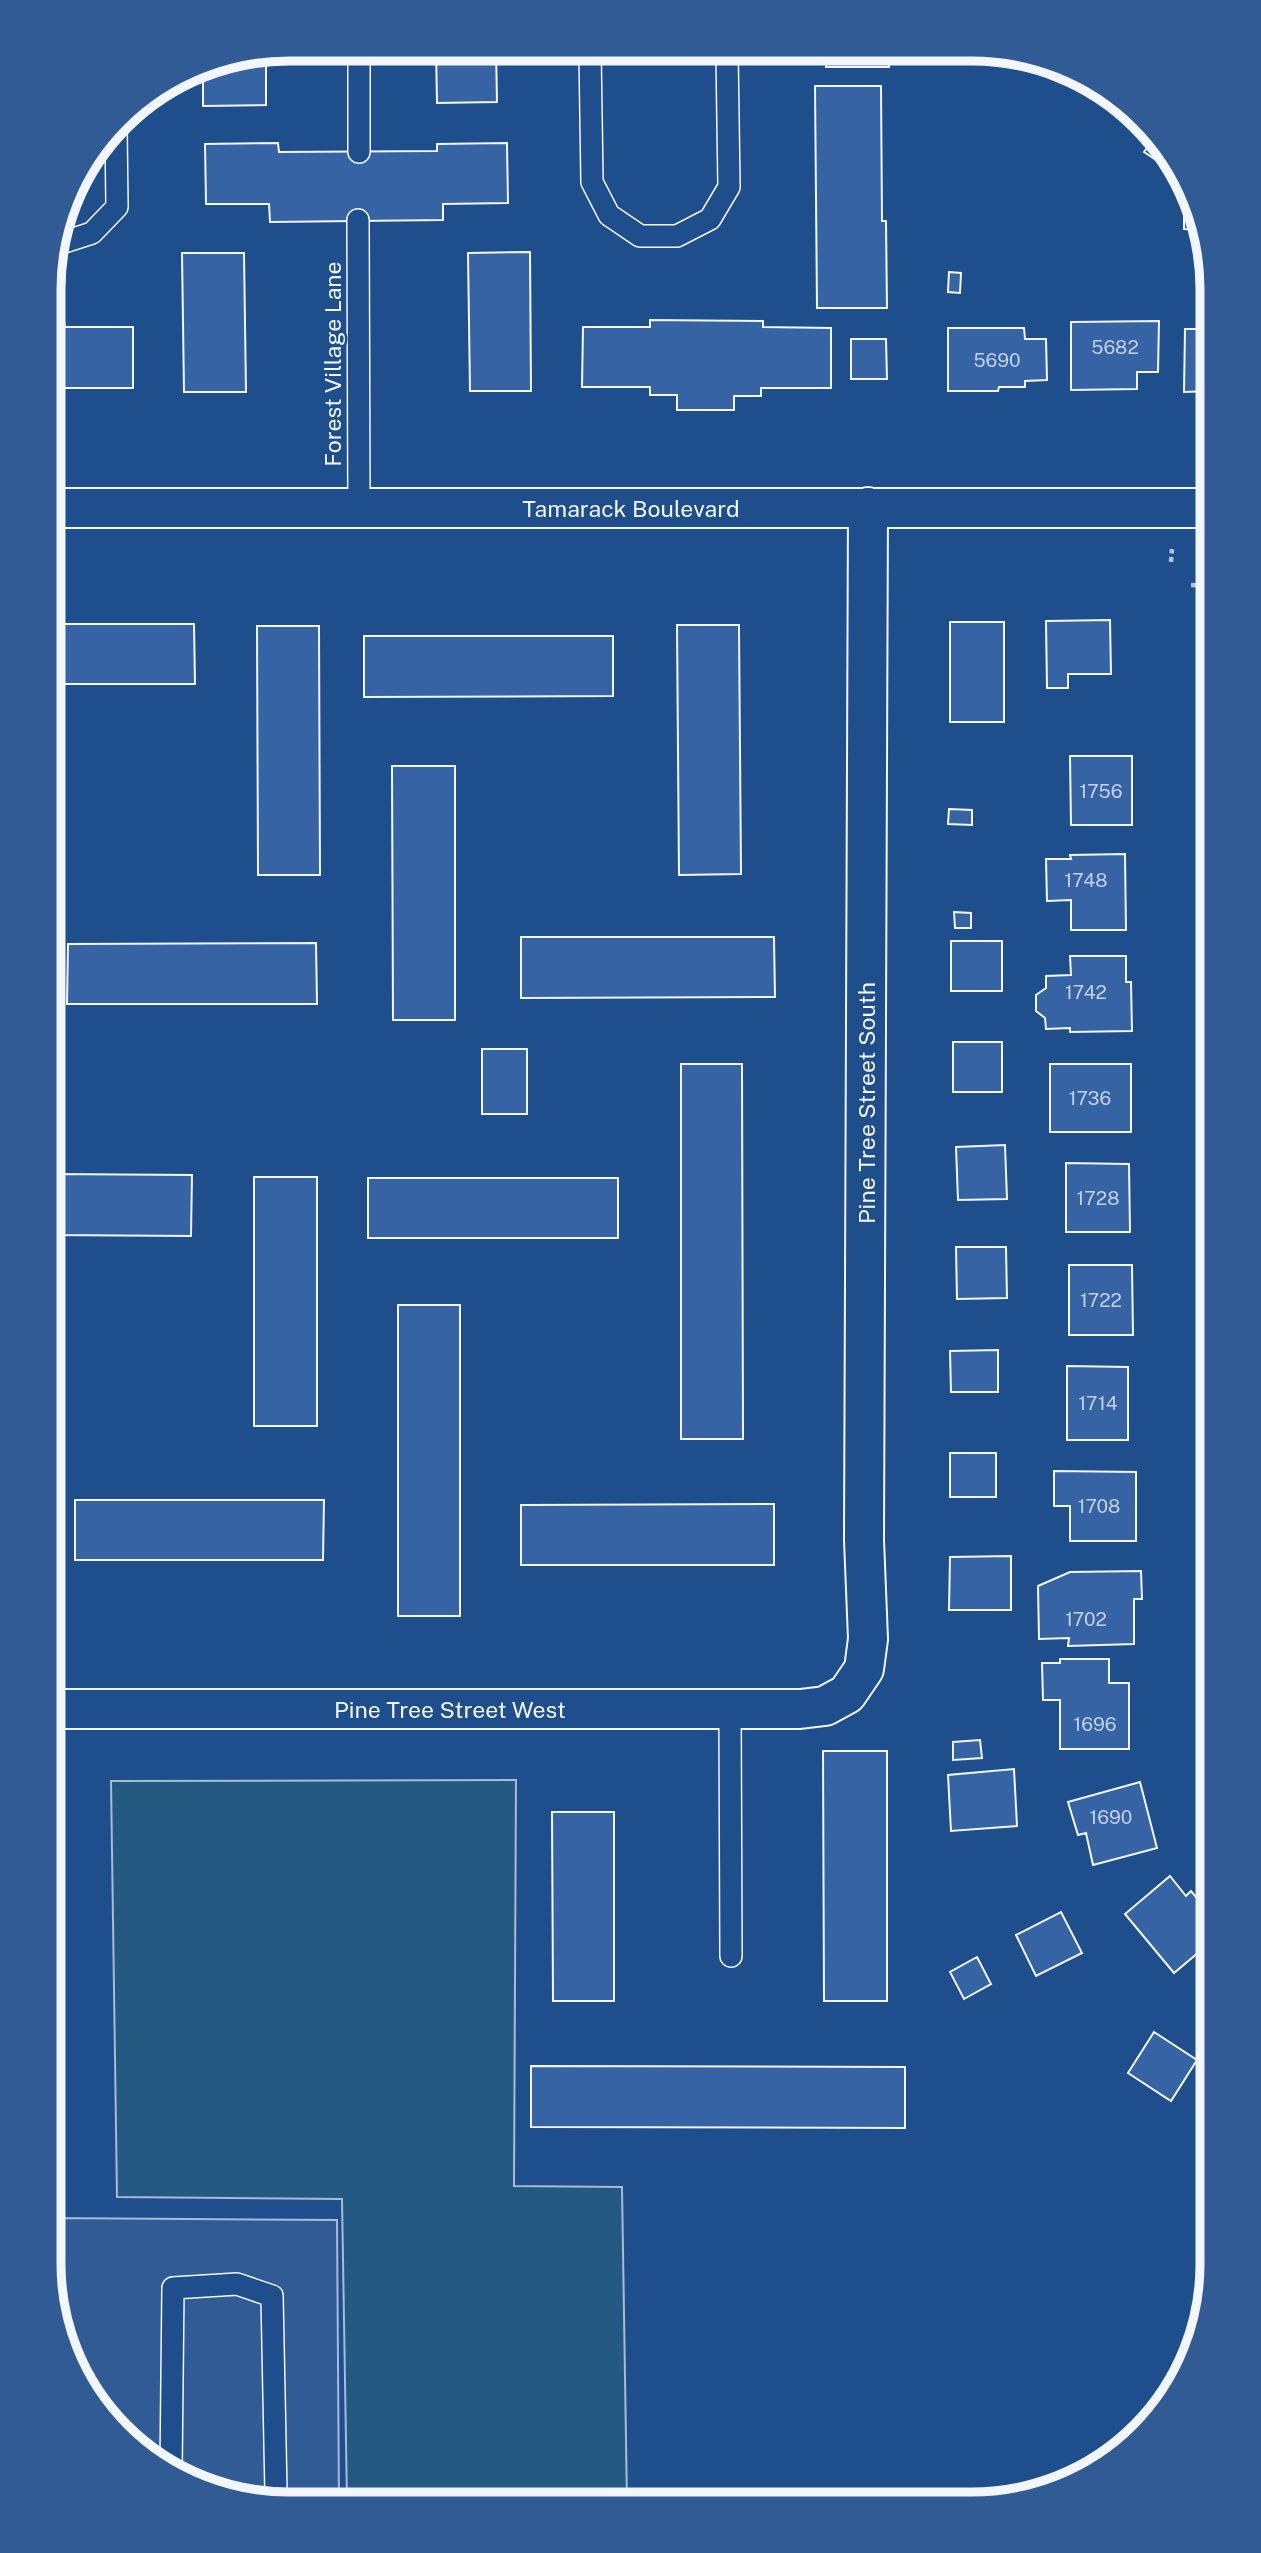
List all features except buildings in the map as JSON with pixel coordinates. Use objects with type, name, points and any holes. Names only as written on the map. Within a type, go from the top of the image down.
[{"type":"street","name":"Pine Tree Street South","points":[[847,1694],[864,1670],[868,1639],[864,1526],[868,507]]},
{"type":"street","name":"Tamarack Boulevard","points":[[62,508],[1200,508]]},
{"type":"street","name":"Pine Tree Street West","points":[[61,1709],[730,1709],[825,1706],[847,1694]]},
{"type":"lane","points":[[359,61],[359,152]]},
{"type":"lane","points":[[590,61],[592,182],[609,215],[640,236],[677,236],[710,219],[729,187],[727,61]]},
{"type":"lane","points":[[67,241],[92,233],[117,207],[116,141]]},
{"type":"lane","name":"Forest Village Lane","points":[[358,220],[359,508]]},
{"type":"lane","points":[[730,1709],[731,1956]]},
{"type":"lane","points":[[171,2459],[173,2288],[237,2284],[272,2296],[276,2491]]},
{"type":"path","points":[[1191,585],[1200,585]]},
{"type":"shaded area","points":[[516,1780],[514,2186],[622,2187],[627,2492],[347,2492],[342,2199],[117,2197],[111,1781]]},
{"type":"shaded area","points":[[61,2218],[337,2220],[339,2492],[259,2490],[230,2484],[175,2461],[150,2445],[128,2425],[100,2391],[73,2337],[63,2294]]}]
